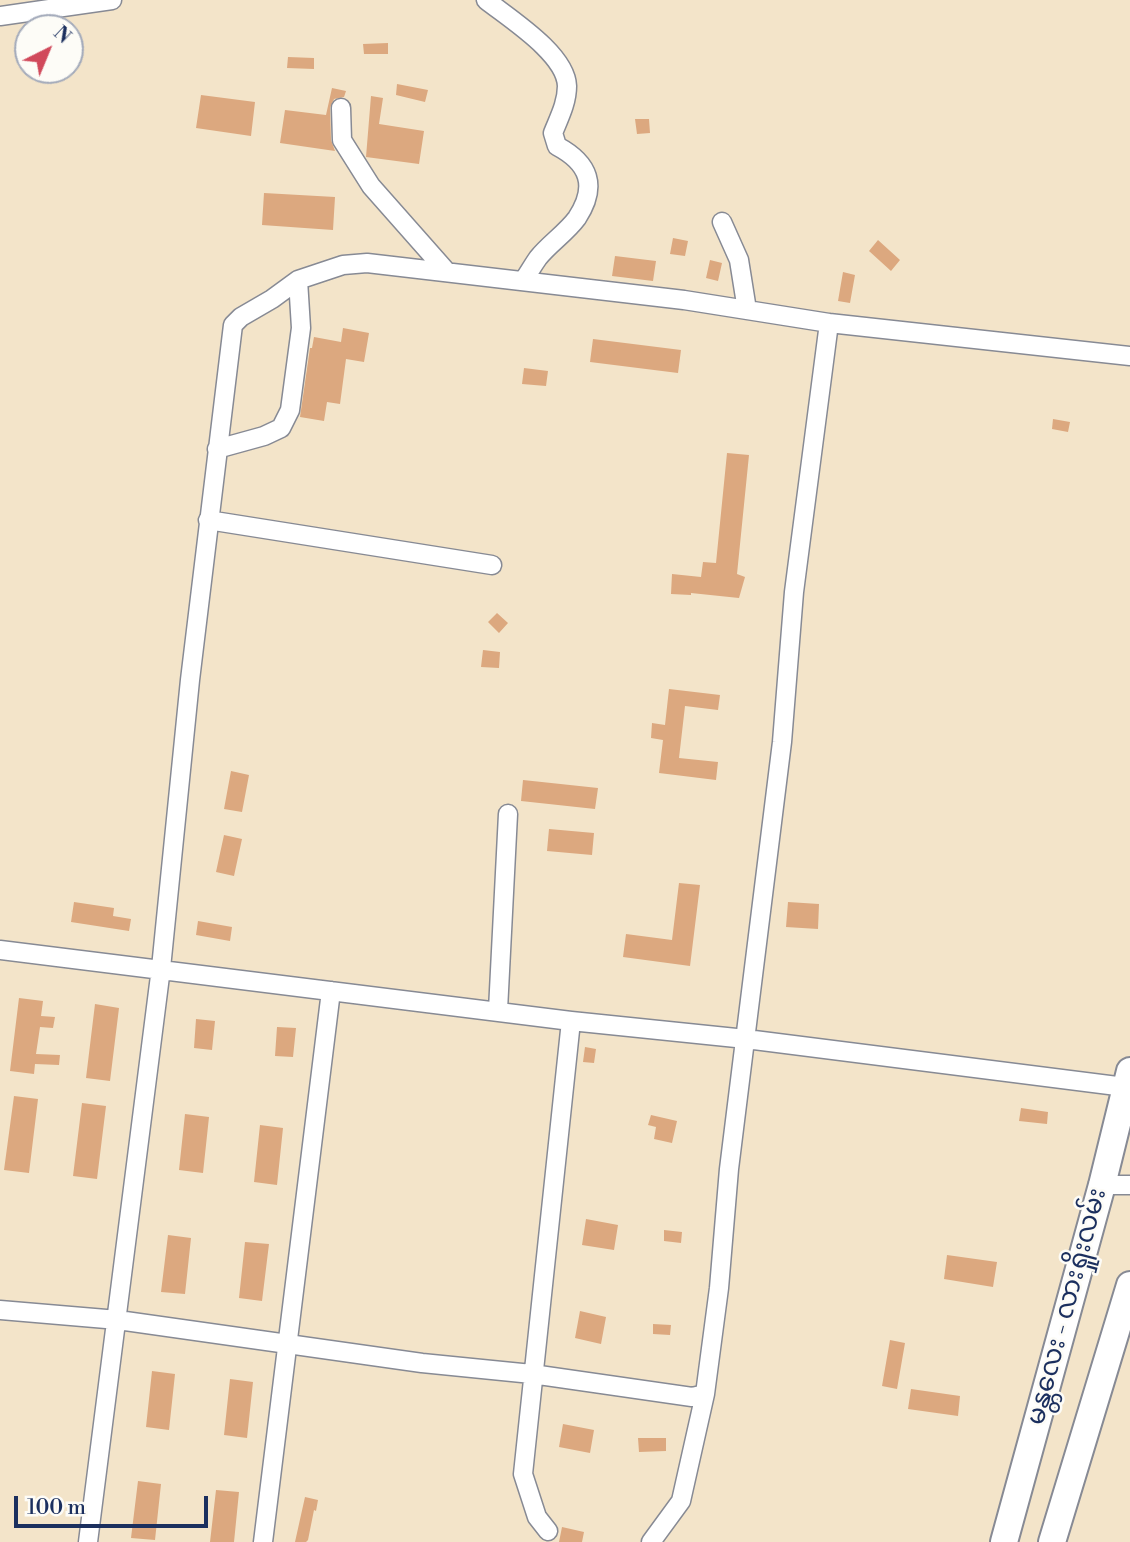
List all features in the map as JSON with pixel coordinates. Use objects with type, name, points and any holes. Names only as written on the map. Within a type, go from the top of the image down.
[{"type":"highway","name":"မန္တလေး - လားရှိုးလမ်း","points":[[1004,1542],[1102,1185],[1128,1079]]},
{"type":"highway","name":"မန္တလေး - လားရှိုးလမ်း","points":[[1052,1542],[1130,1285]]},
{"type":"street","points":[[0,16],[112,0]]},
{"type":"street","points":[[486,0],[531,34],[560,65],[567,84],[564,108],[553,133],[557,146],[571,153],[583,164],[589,184],[577,217],[539,257],[523,281]]},
{"type":"street","points":[[341,108],[342,140],[371,186],[447,272]]},
{"type":"street","points":[[722,222],[739,260],[747,310]]},
{"type":"street","points":[[88,1542],[161,968],[208,520],[233,325],[241,317],[299,280],[342,265],[367,263],[684,300],[828,323],[1130,356]]},
{"type":"street","points":[[217,449],[264,436],[281,428],[290,410],[302,328],[299,280]]},
{"type":"street","points":[[651,1542],[681,1501],[705,1394],[719,1288],[729,1169],[782,742],[796,578],[828,323]]},
{"type":"street","points":[[208,520],[492,565]]},
{"type":"street","points":[[498,1010],[508,814]]},
{"type":"street","points":[[0,950],[571,1021],[1128,1079]]},
{"type":"street","points":[[263,1542],[331,990]]},
{"type":"street","points":[[548,1531],[537,1517],[523,1474],[571,1021]]},
{"type":"street","points":[[1102,1185],[1130,1185]]},
{"type":"street","points":[[0,1310],[118,1320],[287,1345],[532,1374],[692,1397],[705,1394]]},
{"type":"building","points":[[388,43],[388,54],[364,54],[363,44]]},
{"type":"building","points":[[288,57],[314,58],[314,69],[287,68]]},
{"type":"building","points":[[397,84],[428,90],[425,102],[396,95]]},
{"type":"building","points":[[332,88],[346,91],[344,97],[334,99],[330,108],[331,140],[335,151],[280,143],[285,110],[326,115]]},
{"type":"building","points":[[201,95],[255,102],[251,136],[196,128]]},
{"type":"building","points":[[371,96],[383,98],[379,124],[424,131],[419,164],[366,157]]},
{"type":"building","points":[[635,119],[649,119],[650,133],[637,134]]},
{"type":"building","points":[[264,193],[335,197],[333,230],[262,225]]},
{"type":"building","points":[[673,238],[688,241],[685,256],[670,254]]},
{"type":"building","points":[[878,240],[900,260],[891,271],[869,251]]},
{"type":"building","points":[[615,256],[656,261],[653,281],[612,276]]},
{"type":"building","points":[[710,260],[722,263],[718,281],[706,278]]},
{"type":"building","points":[[843,272],[855,275],[850,303],[838,301]]},
{"type":"building","points":[[343,328],[369,333],[364,362],[346,359],[340,404],[327,402],[324,421],[300,417],[314,337],[341,342]]},
{"type":"building","points":[[593,339],[681,350],[678,373],[590,362]]},
{"type":"building","points":[[524,368],[548,371],[546,386],[522,384]]},
{"type":"building","points":[[1053,419],[1070,422],[1068,432],[1052,429]]},
{"type":"building","points":[[727,453],[749,455],[737,574],[745,577],[739,598],[691,593],[671,594],[672,574],[701,577],[703,562],[716,563]]},
{"type":"building","points":[[497,613],[508,623],[499,633],[488,622]]},
{"type":"building","points":[[483,650],[500,652],[499,668],[481,667]]},
{"type":"building","points":[[669,689],[720,695],[718,710],[685,706],[679,758],[718,762],[716,780],[659,773],[663,740],[651,738],[652,723],[665,725]]},
{"type":"building","points":[[231,771],[249,775],[242,812],[224,809]]},
{"type":"building","points":[[523,780],[598,788],[595,809],[521,801]]},
{"type":"building","points":[[549,829],[594,833],[592,855],[547,851]]},
{"type":"building","points":[[224,835],[242,839],[234,876],[216,872]]},
{"type":"building","points":[[679,883],[700,885],[690,966],[623,957],[626,934],[672,940]]},
{"type":"building","points":[[74,902],[114,908],[113,916],[131,919],[129,931],[71,922]]},
{"type":"building","points":[[788,902],[819,904],[818,929],[786,927]]},
{"type":"building","points":[[198,921],[232,927],[230,941],[196,935]]},
{"type":"building","points":[[19,998],[43,1001],[41,1016],[55,1017],[53,1028],[40,1027],[36,1054],[60,1055],[59,1065],[35,1064],[34,1074],[10,1071]]},
{"type":"building","points":[[95,1004],[119,1008],[110,1081],[86,1078]]},
{"type":"building","points":[[196,1019],[215,1021],[212,1050],[194,1048]]},
{"type":"building","points":[[277,1027],[296,1028],[293,1057],[275,1056]]},
{"type":"building","points":[[585,1047],[596,1049],[594,1063],[583,1062]]},
{"type":"building","points":[[14,1096],[38,1099],[29,1173],[4,1170]]},
{"type":"building","points":[[82,1103],[106,1106],[97,1179],[73,1176]]},
{"type":"building","points":[[1021,1108],[1048,1112],[1047,1124],[1019,1121]]},
{"type":"building","points":[[185,1114],[209,1117],[203,1173],[179,1170]]},
{"type":"building","points":[[651,1115],[677,1121],[672,1143],[654,1139],[656,1127],[648,1125]]},
{"type":"building","points":[[260,1125],[283,1128],[277,1185],[254,1182]]},
{"type":"building","points":[[586,1219],[618,1225],[614,1250],[582,1245]]},
{"type":"building","points":[[664,1230],[682,1232],[681,1243],[664,1241]]},
{"type":"building","points":[[168,1235],[191,1238],[185,1294],[161,1292]]},
{"type":"building","points":[[245,1242],[269,1244],[262,1301],[239,1298]]},
{"type":"building","points":[[947,1255],[997,1262],[993,1287],[944,1279]]},
{"type":"building","points":[[580,1311],[606,1317],[601,1344],[575,1338]]},
{"type":"building","points":[[653,1324],[671,1325],[670,1335],[653,1334]]},
{"type":"building","points":[[890,1340],[905,1343],[897,1389],[882,1386]]},
{"type":"building","points":[[152,1371],[175,1374],[169,1430],[146,1427]]},
{"type":"building","points":[[230,1379],[253,1382],[247,1438],[224,1435]]},
{"type":"building","points":[[911,1389],[960,1396],[958,1416],[908,1409]]},
{"type":"building","points":[[563,1424],[594,1430],[590,1453],[559,1447]]},
{"type":"building","points":[[638,1438],[666,1438],[666,1451],[639,1452]]},
{"type":"building","points":[[138,1481],[161,1484],[155,1540],[131,1538]]},
{"type":"building","points":[[216,1490],[239,1492],[234,1542],[210,1542]]},
{"type":"building","points":[[305,1497],[318,1500],[316,1511],[314,1510],[308,1540],[295,1542]]},
{"type":"building","points":[[562,1527],[584,1532],[582,1542],[559,1542]]}]
